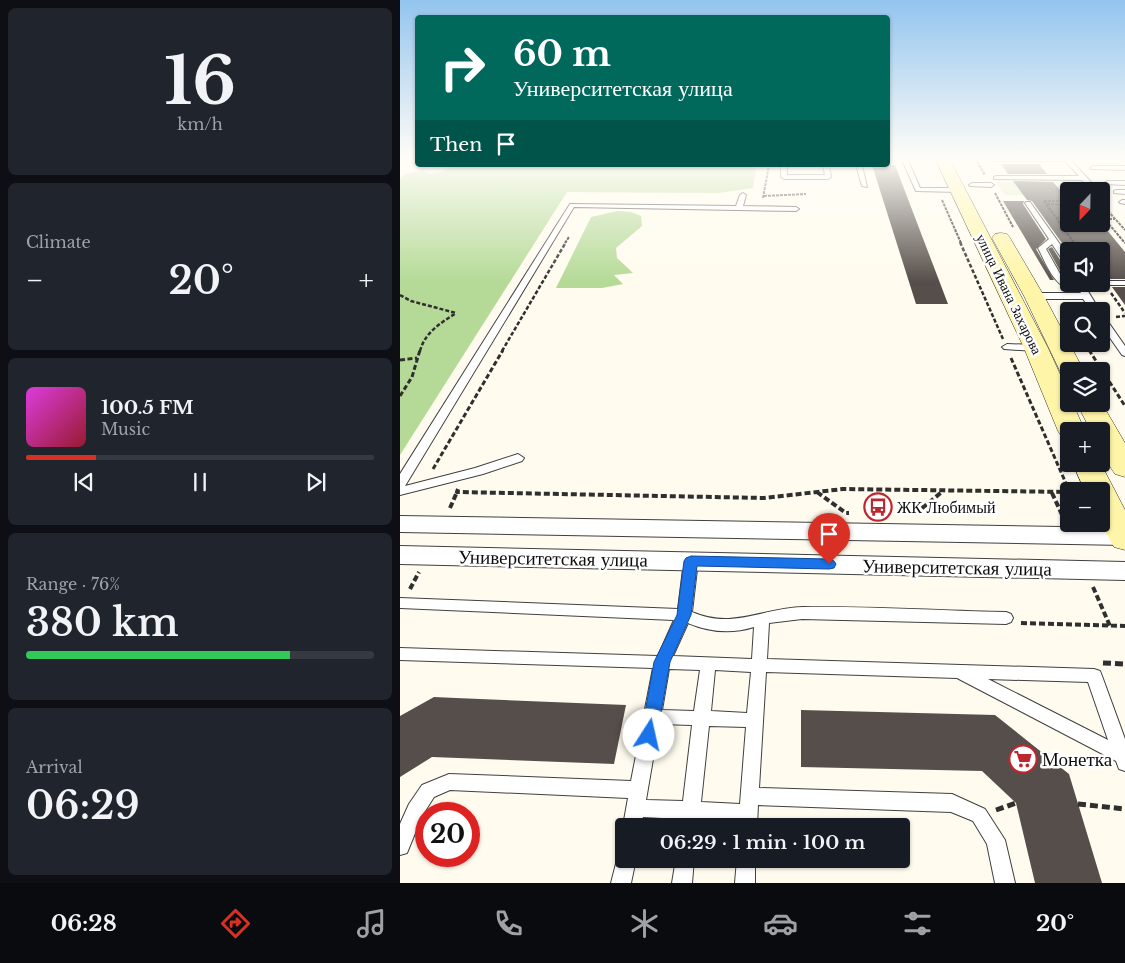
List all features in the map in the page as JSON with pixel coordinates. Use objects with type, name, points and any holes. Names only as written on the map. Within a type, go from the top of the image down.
[{"type":"main road","name":"улица Ивана Захарова","points":[[970,199],[1068,422]]},
{"type":"main road","name":"улица Ивана Захарова","points":[[972,199],[1034,296],[1067,362]]},
{"type":"main road","points":[[1094,412],[1125,468]]},
{"type":"main road","points":[[1110,510],[1125,538]]},
{"type":"street","name":"Университетская улица","points":[[400,524],[1125,538]]},
{"type":"street","name":"Университетская улица","points":[[400,555],[1125,571]]},
{"type":"lane","points":[[400,484],[572,205],[741,201],[755,208],[796,208]]},
{"type":"lane","points":[[1028,204],[1060,251]]},
{"type":"lane","points":[[1052,240],[1042,248],[1060,281]]},
{"type":"lane","points":[[1110,283],[1125,284]]},
{"type":"lane","points":[[1034,296],[1060,288]]},
{"type":"lane","points":[[1081,292],[1086,296]]},
{"type":"lane","points":[[1084,292],[1090,302]]},
{"type":"lane","points":[[1110,331],[1125,353]]},
{"type":"lane","points":[[1007,347],[1036,348]]},
{"type":"lane","points":[[400,491],[479,471],[518,458]]},
{"type":"lane","points":[[633,818],[662,662],[684,615],[691,561]]},
{"type":"lane","points":[[400,603],[684,615],[702,623],[723,626],[742,625],[762,618],[802,613],[1006,618]]},
{"type":"lane","points":[[749,812],[762,618]]},
{"type":"lane","points":[[400,654],[1094,676],[1124,759]]},
{"type":"lane","points":[[690,818],[708,664]]},
{"type":"lane","points":[[959,672],[1124,759]]},
{"type":"lane","points":[[652,717],[754,720]]},
{"type":"lane","points":[[400,846],[415,810],[428,791],[449,782],[637,799],[690,818],[749,812],[952,803],[979,815],[996,840],[1005,883]]},
{"type":"lane","points":[[622,883],[624,868]]},
{"type":"lane","points":[[682,883],[684,868]]},
{"type":"lane","points":[[745,883],[746,868]]},
{"type":"path","points":[[741,201],[750,199]]},
{"type":"path","points":[[755,208],[758,207],[763,199]]},
{"type":"path","points":[[942,199],[1065,482]]},
{"type":"path","points":[[1060,201],[1044,201],[1073,242]]},
{"type":"path","points":[[1028,204],[1060,204]]},
{"type":"path","points":[[1110,213],[1125,230]]},
{"type":"path","points":[[1110,219],[1115,219]]},
{"type":"path","points":[[1110,227],[1125,243]]},
{"type":"path","points":[[432,472],[571,233]]},
{"type":"path","points":[[1109,292],[1125,313]]},
{"type":"path","points":[[400,396],[412,377],[416,358],[422,343],[433,329],[456,313],[434,309],[411,301],[401,295]]},
{"type":"path","points":[[1090,352],[1125,406]]},
{"type":"path","points":[[400,360],[416,358]]},
{"type":"path","points":[[474,491],[764,498],[843,489],[1060,492]]},
{"type":"path","points":[[908,514],[917,514],[944,491]]},
{"type":"path","points":[[817,492],[846,513],[855,513]]},
{"type":"path","points":[[1006,618],[1021,623],[1125,626]]},
{"type":"path","points":[[1078,804],[1125,809]]},
{"type":"green space","points":[[400,199],[562,199],[400,455]]},
{"type":"green space","points":[[618,211],[631,212],[641,216],[642,226],[616,248],[617,258],[633,273],[614,275],[623,284],[602,288],[556,288],[591,217]]},
{"type":"building","points":[[883,199],[908,199],[948,304],[916,304]]},
{"type":"building","points":[[1026,199],[1060,199],[1060,232],[1109,232],[1125,252],[1125,279],[1110,279],[1110,242],[1061,242],[1032,201]]},
{"type":"building","points":[[1003,201],[1024,201],[1023,204],[1046,239],[1036,249],[1054,280],[1050,280]]},
{"type":"building","points":[[1052,247],[1060,260],[1060,271],[1048,249]]},
{"type":"building","points":[[1112,287],[1125,287],[1125,305]]},
{"type":"building","points":[[434,697],[626,705],[614,764],[432,757],[400,777],[400,716]]},
{"type":"building","points":[[801,710],[995,715],[1069,774],[1102,883],[1035,883],[1016,803],[982,771],[801,767]]},
{"type":"place","name":"ЖК Любимый","points":[[878,507]]},
{"type":"place","name":"Монетка","points":[[1023,759]]},
{"type":"route","points":[[649,735],[662,662],[671,647],[684,615],[691,561],[829,564]]}]
